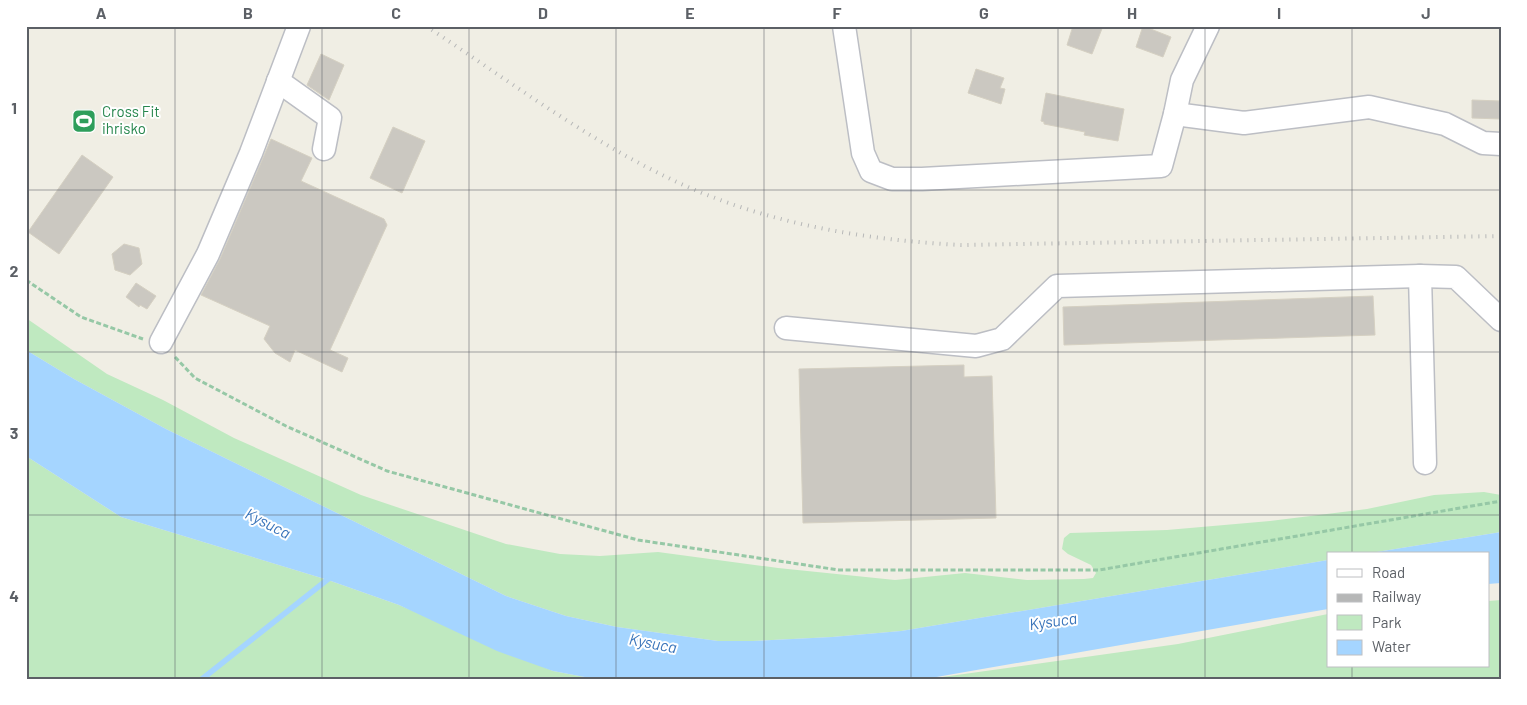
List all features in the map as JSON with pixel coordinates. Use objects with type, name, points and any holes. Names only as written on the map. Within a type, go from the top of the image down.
[{"type":"street","points":[[161,342],[208,254],[251,153],[298,26]]},
{"type":"street","points":[[844,26],[863,153],[871,171],[892,179],[1161,166],[1182,80],[1208,26]]},
{"type":"street","points":[[278,81],[330,118],[324,149]]},
{"type":"street","points":[[1175,114],[1244,123],[1369,107],[1445,124],[1483,143],[1501,144]]},
{"type":"street","points":[[786,328],[976,346],[1002,339],[1057,286],[1420,276],[1456,278],[1501,320]]},
{"type":"street","points":[[1420,276],[1425,462]]},
{"type":"path","points":[[26,280],[81,317],[139,338],[161,342],[195,378],[286,426],[387,471],[638,540],[839,570],[1099,570],[1501,501]]},
{"type":"green space","points":[[26,318],[107,374],[163,400],[234,438],[361,495],[506,544],[560,554],[600,556],[658,552],[778,568],[895,580],[965,573],[1027,580],[1084,579],[1093,578],[1096,573],[1091,565],[1062,549],[1064,538],[1070,533],[1167,530],[1270,521],[1367,509],[1434,495],[1484,492],[1501,495],[1501,532],[1376,552],[1327,552],[1327,560],[901,631],[832,637],[718,641],[617,627],[566,616],[506,596],[166,429],[74,379],[26,350]]},
{"type":"green space","points":[[26,456],[121,517],[328,580],[399,605],[553,671],[595,679],[26,679]]},
{"type":"green space","points":[[1501,600],[1501,679],[928,679],[1178,644],[1327,614],[1327,668],[1490,668],[1490,601]]},
{"type":"water","name":"Kysuca","points":[[26,350],[74,379],[166,429],[506,596],[566,616],[617,627],[718,641],[832,637],[901,631],[1327,560],[1327,609],[925,679],[595,679],[553,671],[497,651],[399,605],[328,580],[121,517],[26,456]]},
{"type":"water","points":[[1501,532],[1501,583],[1490,584],[1490,552],[1376,552]]},
{"type":"building","points":[[1073,26],[1103,26],[1092,54],[1067,45]]},
{"type":"building","points":[[1143,26],[1171,37],[1163,57],[1136,47]]},
{"type":"building","points":[[321,54],[344,65],[329,100],[307,85]]},
{"type":"building","points":[[976,69],[1004,78],[1000,88],[1005,89],[1001,104],[968,93]]},
{"type":"building","points":[[1046,93],[1124,109],[1118,141],[1084,135],[1085,132],[1044,124],[1041,121]]},
{"type":"building","points":[[1472,100],[1501,101],[1501,119],[1472,118]]},
{"type":"building","points":[[393,127],[425,141],[402,193],[370,178]]},
{"type":"building","points":[[271,139],[312,158],[301,181],[384,219],[387,225],[330,350],[348,358],[342,372],[295,350],[290,362],[275,353],[264,339],[270,326],[201,295],[220,259]]},
{"type":"building","points":[[82,155],[113,177],[59,254],[28,232]]},
{"type":"building","points":[[124,244],[139,248],[142,264],[130,275],[115,270],[112,254]]},
{"type":"building","points":[[136,283],[156,296],[147,309],[140,305],[139,307],[126,297]]},
{"type":"building","points":[[1373,296],[1375,335],[1064,345],[1063,307]]},
{"type":"building","points":[[964,365],[964,377],[992,376],[996,518],[803,523],[799,369]]},
{"type":"waterway","points":[[202,679],[332,576]]},
{"type":"railway","points":[[426,26],[587,133],[654,171],[721,200],[788,221],[822,228],[891,239],[961,245],[1501,236]]},
{"type":"place","name":"Cross Fit ihrisko","points":[[84,121]]}]
